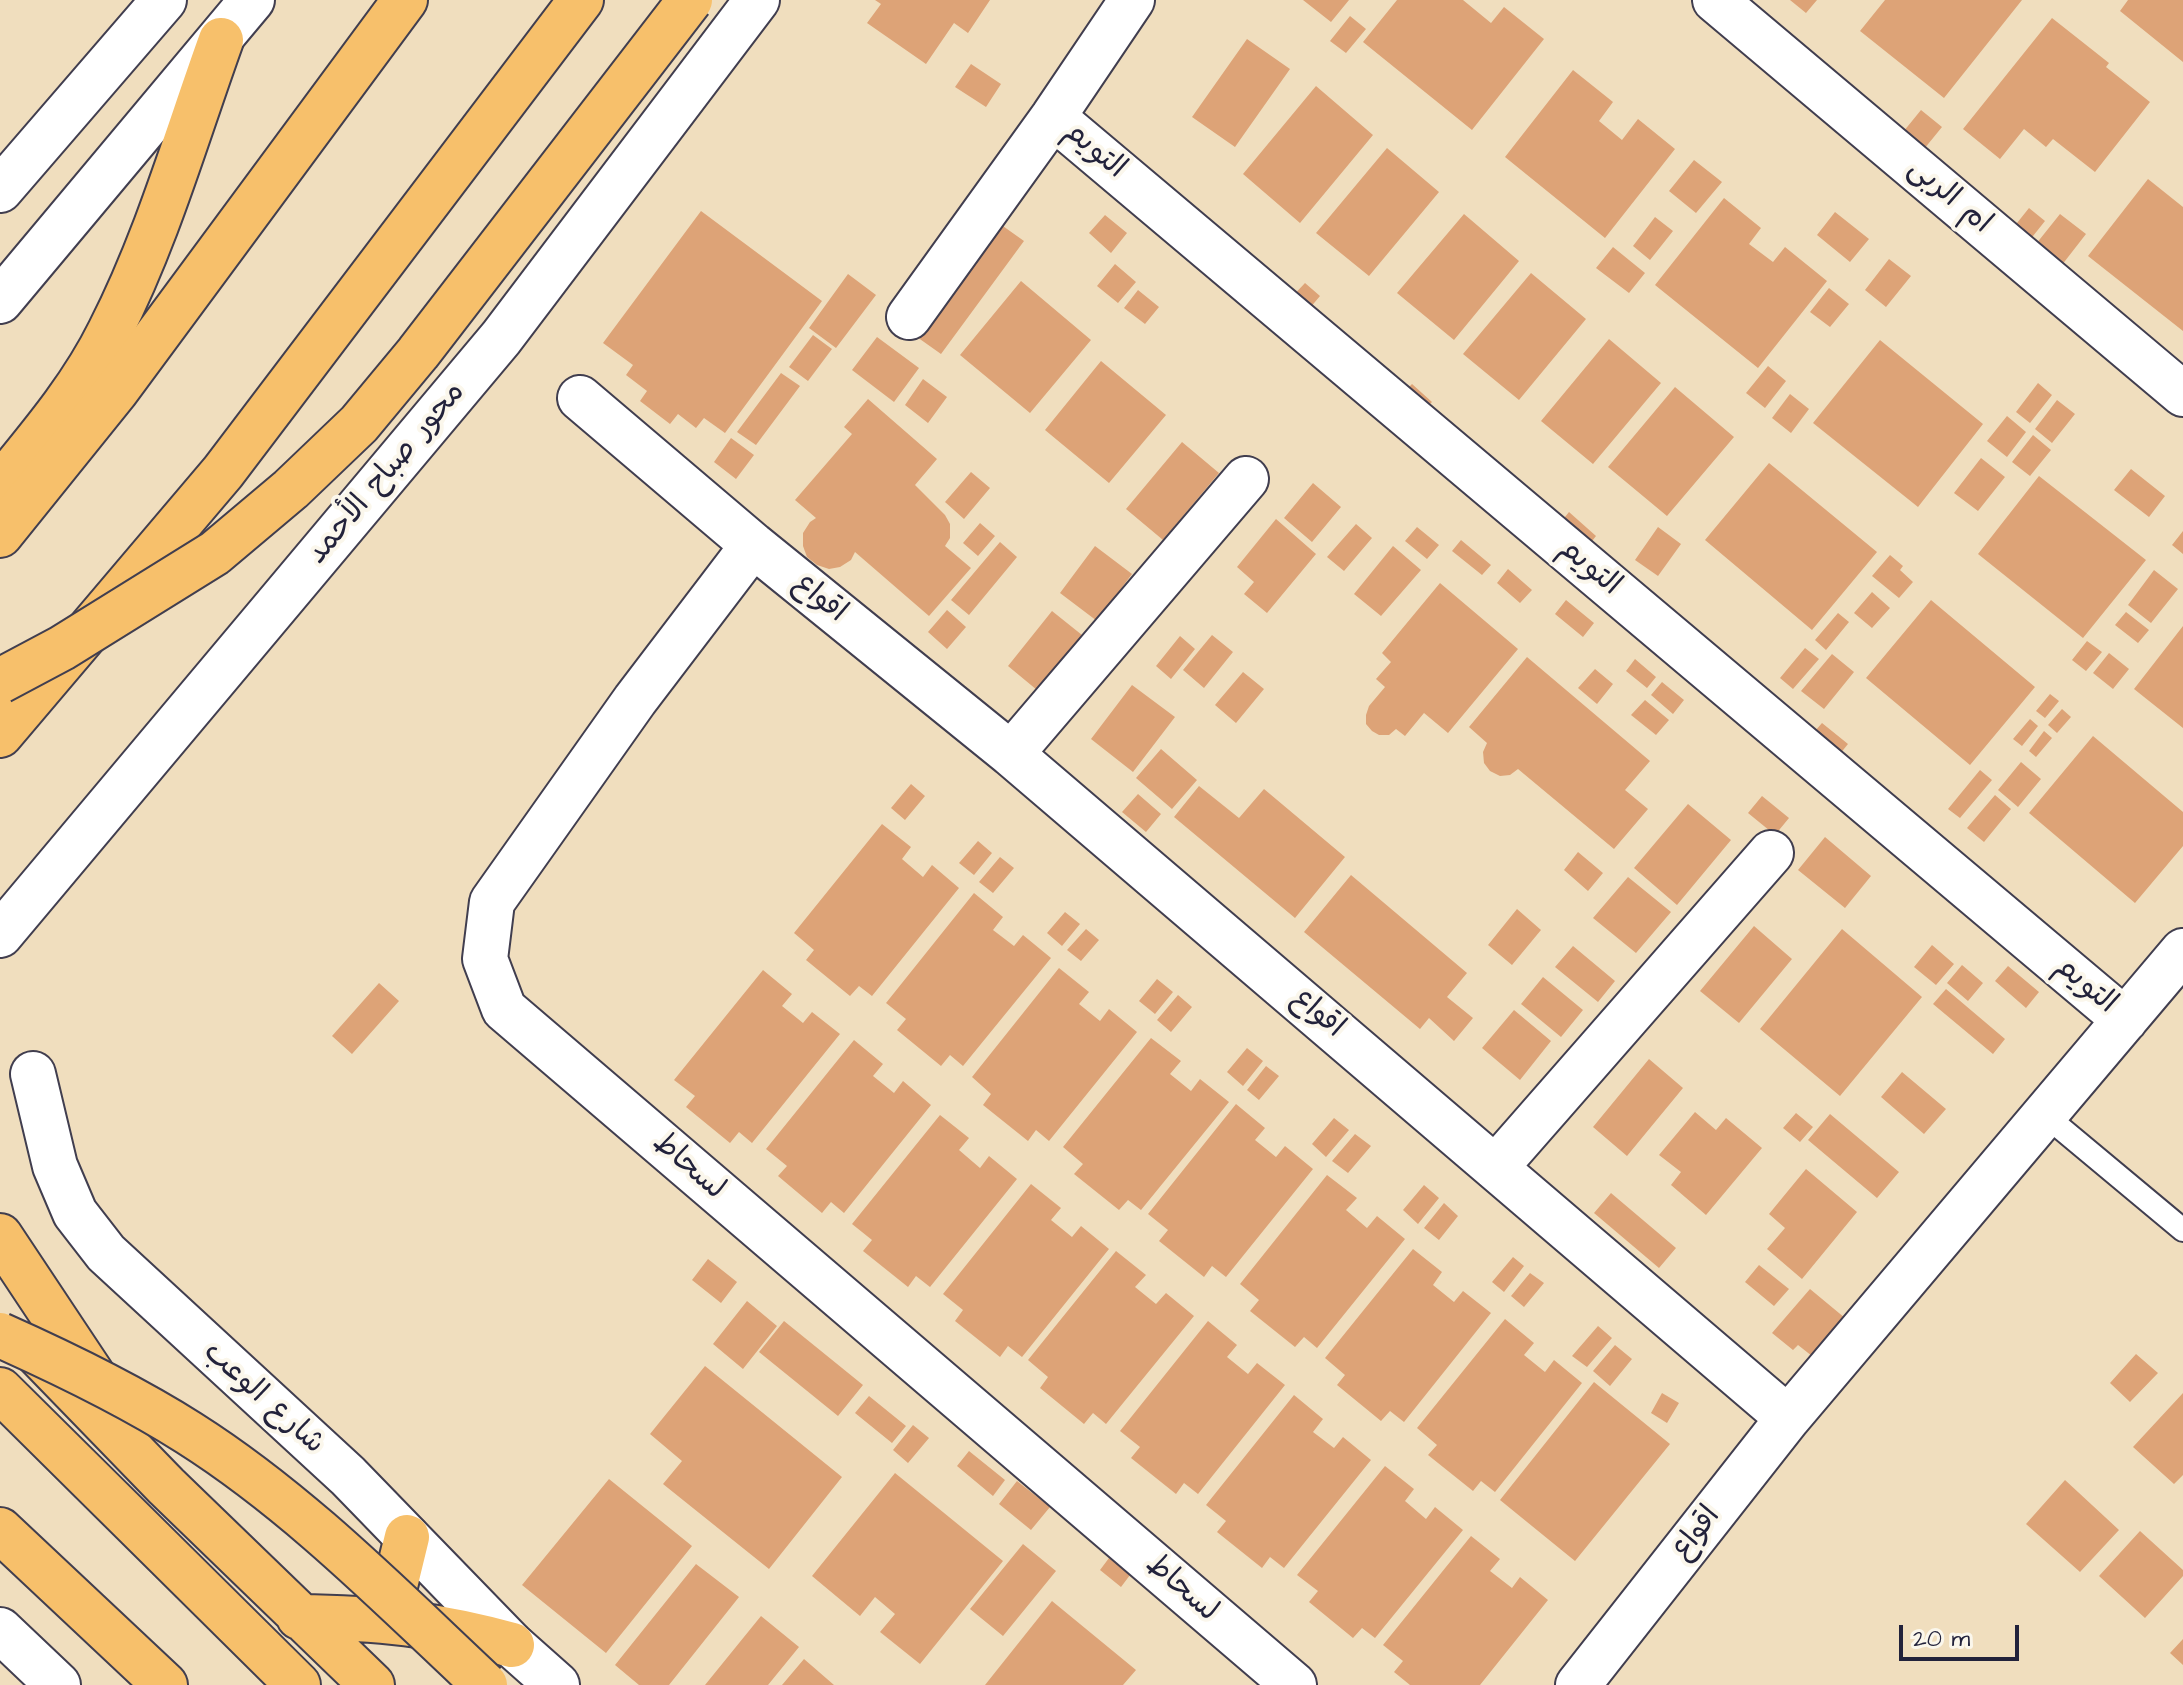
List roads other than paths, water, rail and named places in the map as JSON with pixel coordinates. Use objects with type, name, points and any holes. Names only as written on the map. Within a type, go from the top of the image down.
[{"type":"main road","points":[[0,535],[116,391],[405,0]]},
{"type":"main road","points":[[0,735],[223,472],[581,0]]},
{"type":"main road","points":[[0,681],[62,648],[215,553],[291,489],[359,424],[418,353],[690,0]]},
{"type":"main road","points":[[0,486],[79,383],[109,333],[138,269],[221,40]]},
{"type":"main road","points":[[0,1236],[166,1486]]},
{"type":"main road","points":[[0,1315],[166,1486],[372,1685]]},
{"type":"main road","points":[[0,1335],[80,1371],[203,1442],[277,1497],[485,1685]]},
{"type":"main road","points":[[0,1390],[298,1685]]},
{"type":"main road","points":[[0,1530],[165,1685]]},
{"type":"main road","points":[[377,1619],[396,1582],[407,1537]]},
{"type":"main road","points":[[299,1617],[377,1619],[468,1632],[512,1645]]},
{"type":"street","points":[[0,190],[164,0]]},
{"type":"street","points":[[0,301],[252,0]]},
{"type":"street","name":"محور صباح الأحمد","points":[[0,935],[501,338],[757,0]]},
{"type":"street","name":"التويم","points":[[909,317],[1053,117],[1132,0]]},
{"type":"street","name":"ام الربى","points":[[1715,0],[2183,394]]},
{"type":"street","name":"التويم","points":[[1053,117],[2125,1020]]},
{"type":"street","name":"اقواع","points":[[580,398],[753,545],[1011,754],[1788,1418],[1578,1685]]},
{"type":"street","points":[[1011,754],[1246,479]]},
{"type":"street","name":"لسحاط","points":[[753,545],[635,700],[492,902],[485,959],[504,1009],[1294,1685]]},
{"type":"street","points":[[1496,1167],[1771,853]]},
{"type":"street","name":"التويم","points":[[1788,1418],[2183,951]]},
{"type":"street","name":"شارع الوعب","points":[[33,1074],[55,1166],[75,1213],[106,1253],[348,1476],[512,1645],[557,1685]]},
{"type":"street","points":[[0,1630],[58,1685]]},
{"type":"lane","points":[[2045,1115],[2183,1230]]}]
